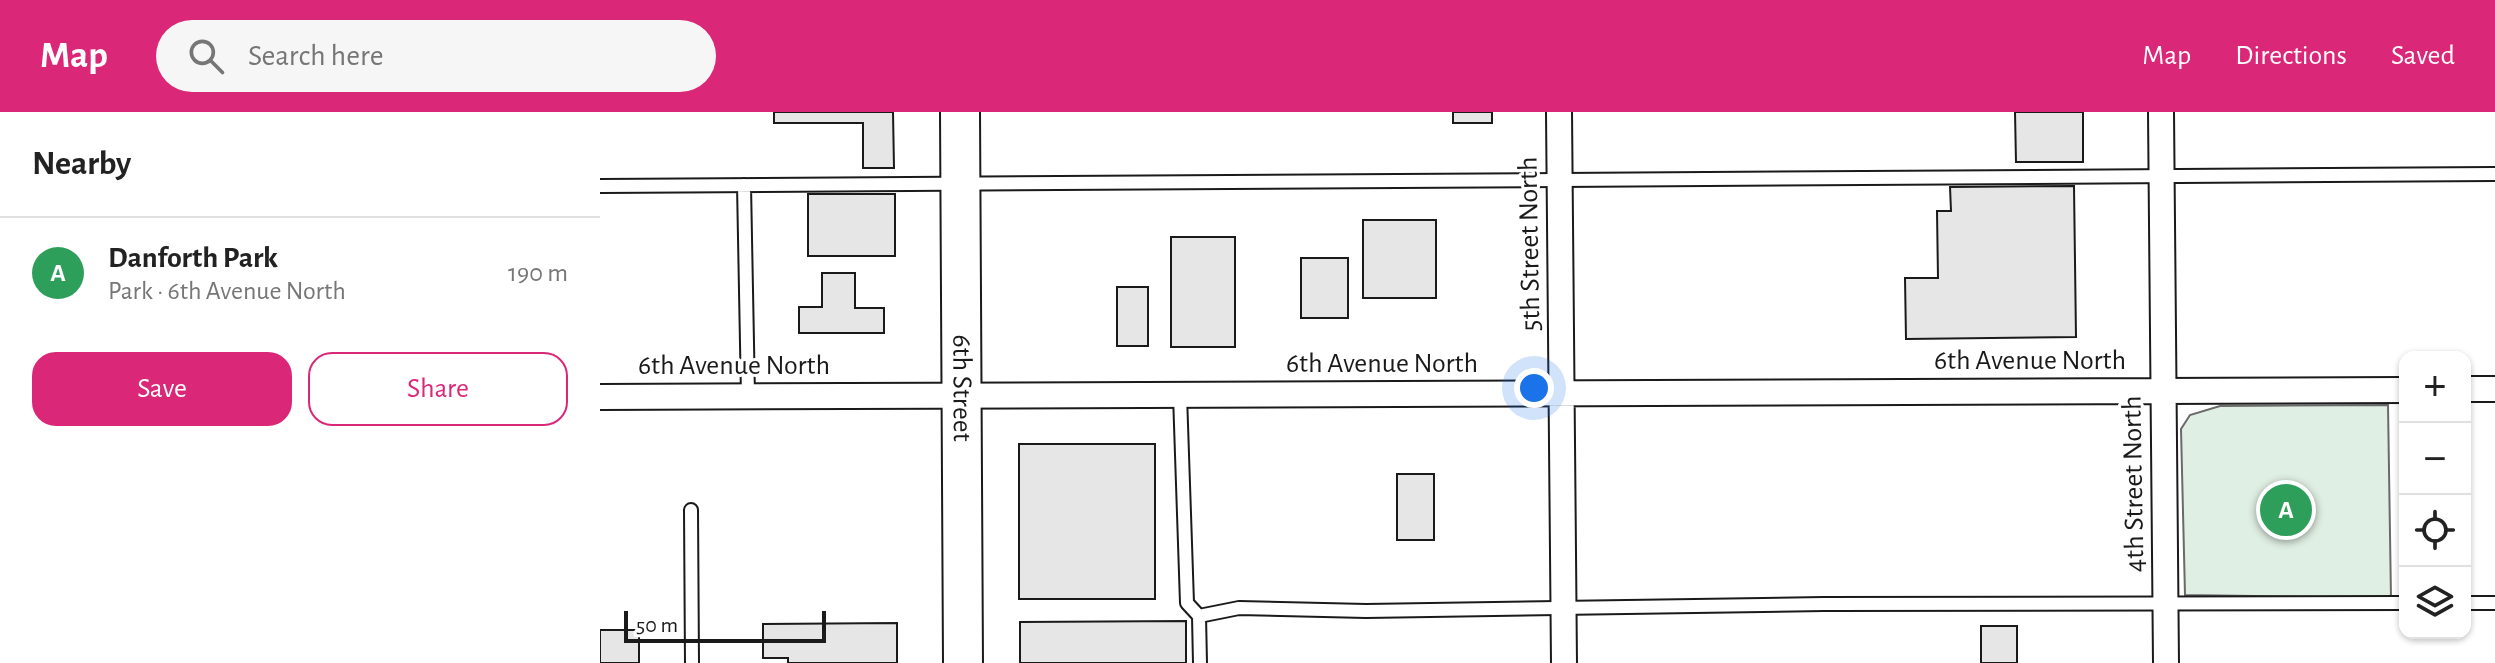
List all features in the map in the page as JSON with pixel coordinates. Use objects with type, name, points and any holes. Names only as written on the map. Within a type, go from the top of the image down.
[{"type":"main road","name":"6th Street","points":[[960,112],[963,663]]},
{"type":"street","name":"5th Street North","points":[[1559,112],[1564,663]]},
{"type":"street","name":"4th Street North","points":[[2161,112],[2166,663]]},
{"type":"street","points":[[2471,389],[2495,389]]},
{"type":"street","name":"6th Avenue North","points":[[600,397],[2399,390]]},
{"type":"lane","points":[[600,186],[2495,174]]},
{"type":"lane","points":[[744,185],[748,396]]},
{"type":"lane","points":[[1180,395],[1187,603],[1199,616],[1200,663]]},
{"type":"lane","points":[[691,510],[692,663]]},
{"type":"lane","points":[[1199,616],[1239,608],[1366,611],[2399,603]]},
{"type":"lane","points":[[2471,603],[2495,603]]},
{"type":"green space","points":[[2388,405],[2391,598],[2185,595],[2181,429],[2190,415],[2220,406]]},
{"type":"building","points":[[774,112],[893,112],[894,168],[863,168],[863,123],[774,123]]},
{"type":"building","points":[[1453,112],[1492,112],[1492,123],[1453,123]]},
{"type":"building","points":[[2015,112],[2083,112],[2083,162],[2016,162]]},
{"type":"building","points":[[2074,186],[2076,337],[1906,339],[1905,278],[1938,278],[1937,211],[1951,211],[1950,187]]},
{"type":"building","points":[[808,194],[895,194],[895,256],[808,256]]},
{"type":"building","points":[[1363,220],[1436,220],[1436,298],[1363,298]]},
{"type":"building","points":[[1171,237],[1235,237],[1235,347],[1171,347]]},
{"type":"building","points":[[1301,258],[1348,258],[1348,318],[1301,318]]},
{"type":"building","points":[[822,273],[855,273],[855,308],[884,308],[884,333],[799,333],[799,307],[822,307]]},
{"type":"building","points":[[1117,287],[1148,287],[1148,346],[1117,346]]},
{"type":"building","points":[[1019,444],[1155,444],[1155,599],[1019,599]]},
{"type":"building","points":[[1397,474],[1434,474],[1434,540],[1397,540]]},
{"type":"building","points":[[1186,621],[1186,663],[1020,663],[1020,622]]},
{"type":"building","points":[[897,623],[897,663],[788,663],[788,658],[763,658],[763,624]]},
{"type":"building","points":[[1981,626],[2017,626],[2017,663],[1981,663]]},
{"type":"building","points":[[600,630],[639,630],[639,663],[600,663]]},
{"type":"place","name":"Danforth Park","points":[[2286,510]]}]
